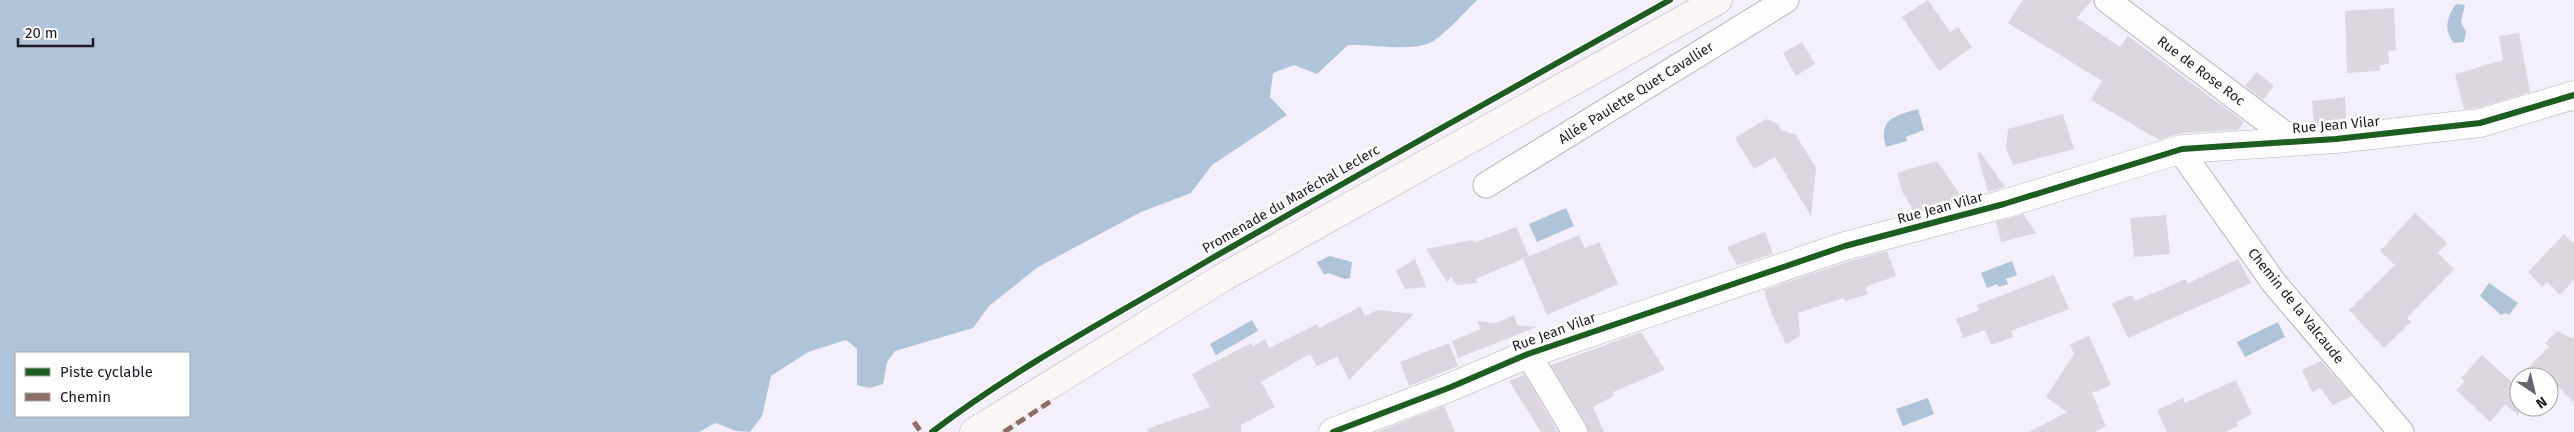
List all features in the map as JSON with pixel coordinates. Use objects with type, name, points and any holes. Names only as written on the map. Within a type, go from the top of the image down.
[{"type":"main road","points":[[974,432],[1222,278],[1718,0]]},
{"type":"street","name":"Allée Paulette Quet Cavallier","points":[[1486,185],[1786,0]]},
{"type":"street","name":"Rue de Rose Roc","points":[[2107,0],[2295,142]]},
{"type":"street","name":"Rue Jean Vilar","points":[[1333,432],[1451,387],[1528,354],[1845,246],[2004,204],[2182,149],[2295,142],[2480,123],[2574,95]]},
{"type":"street","name":"Chemin de la Valcaude","points":[[2182,149],[2185,157],[2274,283],[2401,432]]},
{"type":"street","points":[[1528,354],[1575,432]]},
{"type":"water","points":[[0,0],[1477,0],[1447,31],[1427,44],[1409,47],[1348,45],[1317,74],[1294,65],[1273,73],[1270,97],[1287,115],[1212,165],[1191,193],[1141,212],[1038,267],[989,306],[973,328],[895,351],[887,362],[883,384],[870,388],[857,385],[857,349],[846,340],[808,352],[771,376],[762,416],[750,432],[736,431],[715,423],[699,432],[0,432]]},
{"type":"water","points":[[2456,4],[2465,5],[2461,22],[2466,32],[2464,42],[2454,43],[2449,34],[2448,19]]},
{"type":"water","points":[[1918,109],[1924,130],[1906,137],[1907,141],[1886,147],[1884,130],[1890,120],[1896,116]]},
{"type":"water","points":[[1566,208],[1574,226],[1537,242],[1529,224]]},
{"type":"water","points":[[1330,256],[1352,262],[1350,278],[1345,279],[1328,273],[1324,275],[1317,262]]},
{"type":"water","points":[[2012,261],[2017,275],[2006,279],[2008,284],[1999,287],[1997,284],[1987,288],[1981,273]]},
{"type":"water","points":[[2489,283],[2518,303],[2509,315],[2506,313],[2501,315],[2480,296]]},
{"type":"water","points":[[1252,320],[1258,331],[1216,355],[1210,344]]},
{"type":"water","points":[[2278,322],[2285,337],[2245,357],[2237,342]]},
{"type":"water","points":[[1928,398],[1934,414],[1903,426],[1896,409]]},
{"type":"building","points":[[1928,0],[1950,32],[1958,27],[1972,47],[1939,71],[1902,17]]},
{"type":"building","points":[[2023,0],[2092,0],[2077,18],[2120,47],[2128,36],[2244,122],[2238,130],[2181,133],[2159,140],[2091,100],[2102,81],[2008,23]]},
{"type":"building","points":[[2394,8],[2396,50],[2388,51],[2389,64],[2380,65],[2380,71],[2347,73],[2345,11]]},
{"type":"building","points":[[2519,33],[2530,92],[2477,108],[2464,109],[2455,74],[2503,60],[2499,36]]},
{"type":"building","points":[[1802,42],[1815,64],[1796,76],[1783,53]]},
{"type":"building","points":[[2257,72],[2274,86],[2263,100],[2245,86]]},
{"type":"building","points":[[2345,97],[2346,121],[2314,124],[2312,101]]},
{"type":"building","points":[[2063,114],[2074,149],[2013,165],[2006,148],[2008,129]]},
{"type":"building","points":[[1766,119],[1778,124],[1781,130],[1796,135],[1816,168],[1811,216],[1775,157],[1754,169],[1735,138]]},
{"type":"building","points":[[1980,152],[2005,187],[1988,192],[1977,153]]},
{"type":"building","points":[[1937,161],[1963,199],[1914,212],[1902,191],[1897,173]]},
{"type":"building","points":[[2415,213],[2447,243],[2438,253],[2454,269],[2407,318],[2411,322],[2384,348],[2349,310],[2395,265],[2380,251]]},
{"type":"building","points":[[2023,214],[2036,233],[2001,242],[1996,222]]},
{"type":"building","points":[[2166,215],[2170,254],[2134,257],[2130,218]]},
{"type":"building","points":[[1516,227],[1529,256],[1476,279],[1477,283],[1457,285],[1451,277],[1447,282],[1426,249],[1472,240],[1474,243]]},
{"type":"building","points":[[1765,232],[1773,254],[1737,265],[1727,247]]},
{"type":"building","points":[[2564,234],[2574,244],[2574,280],[2560,295],[2547,282],[2542,287],[2528,272]]},
{"type":"building","points":[[1579,235],[1585,248],[1599,242],[1618,284],[1547,315],[1523,259]]},
{"type":"building","points":[[1887,251],[1896,276],[1865,287],[1868,294],[1845,301],[1844,298],[1798,313],[1800,336],[1786,344],[1772,315],[1764,290],[1850,261]]},
{"type":"building","points":[[1415,259],[1426,287],[1405,289],[1396,271]]},
{"type":"building","points":[[2238,259],[2251,283],[2128,338],[2112,303],[2132,295],[2135,301],[2186,279],[2187,284]]},
{"type":"building","points":[[2054,275],[2069,309],[2011,331],[2014,337],[1991,345],[1985,330],[1963,338],[1956,319],[1979,310],[1977,305]]},
{"type":"building","points":[[1360,307],[1365,316],[1377,310],[1414,314],[1349,380],[1337,357],[1317,366],[1310,354],[1261,382],[1275,407],[1241,425],[1241,432],[1148,432],[1147,429],[1210,407],[1192,374],[1251,343],[1253,346],[1265,339],[1269,348],[1317,324],[1319,328]]},
{"type":"building","points":[[1514,315],[1517,325],[1537,327],[1458,358],[1452,341],[1481,329],[1477,321],[1496,323]]},
{"type":"building","points":[[2557,331],[2574,339],[2574,403],[2559,387],[2559,367],[2528,367],[2549,347],[2545,343]]},
{"type":"building","points":[[1641,332],[1665,370],[1613,392],[1615,395],[1593,407],[1604,432],[1589,432],[1587,425],[1551,365]]},
{"type":"building","points":[[2089,336],[2111,385],[2092,393],[2106,426],[2095,432],[2029,432],[2067,412],[2046,397],[2074,354],[2070,344]]},
{"type":"building","points":[[1449,343],[1458,366],[1409,386],[1400,362]]},
{"type":"building","points":[[2482,355],[2509,380],[2509,407],[2505,404],[2490,422],[2456,390],[2465,381],[2461,378]]},
{"type":"building","points":[[2321,361],[2352,396],[2333,405],[2320,388],[2312,392],[2302,370]]},
{"type":"building","points":[[1524,375],[1558,432],[1541,432],[1509,381]]},
{"type":"building","points":[[2236,380],[2252,414],[2237,422],[2238,426],[2225,432],[2167,432],[2157,410],[2183,398],[2185,403]]},
{"type":"building","points":[[1444,406],[1455,432],[1377,432]]},
{"type":"marked path","points":[[1004,432],[1051,401]]},
{"type":"marked path","points":[[914,422],[921,432]]},
{"type":"cycle path","name":"Promenade du Maréchal Leclerc","points":[[932,432],[998,385],[1103,321],[1324,194],[1670,0]]},
{"type":"cycle path","points":[[1333,432],[1451,387],[1528,354],[1845,246],[2004,204],[2182,149],[2336,139],[2480,123],[2574,95]]}]
